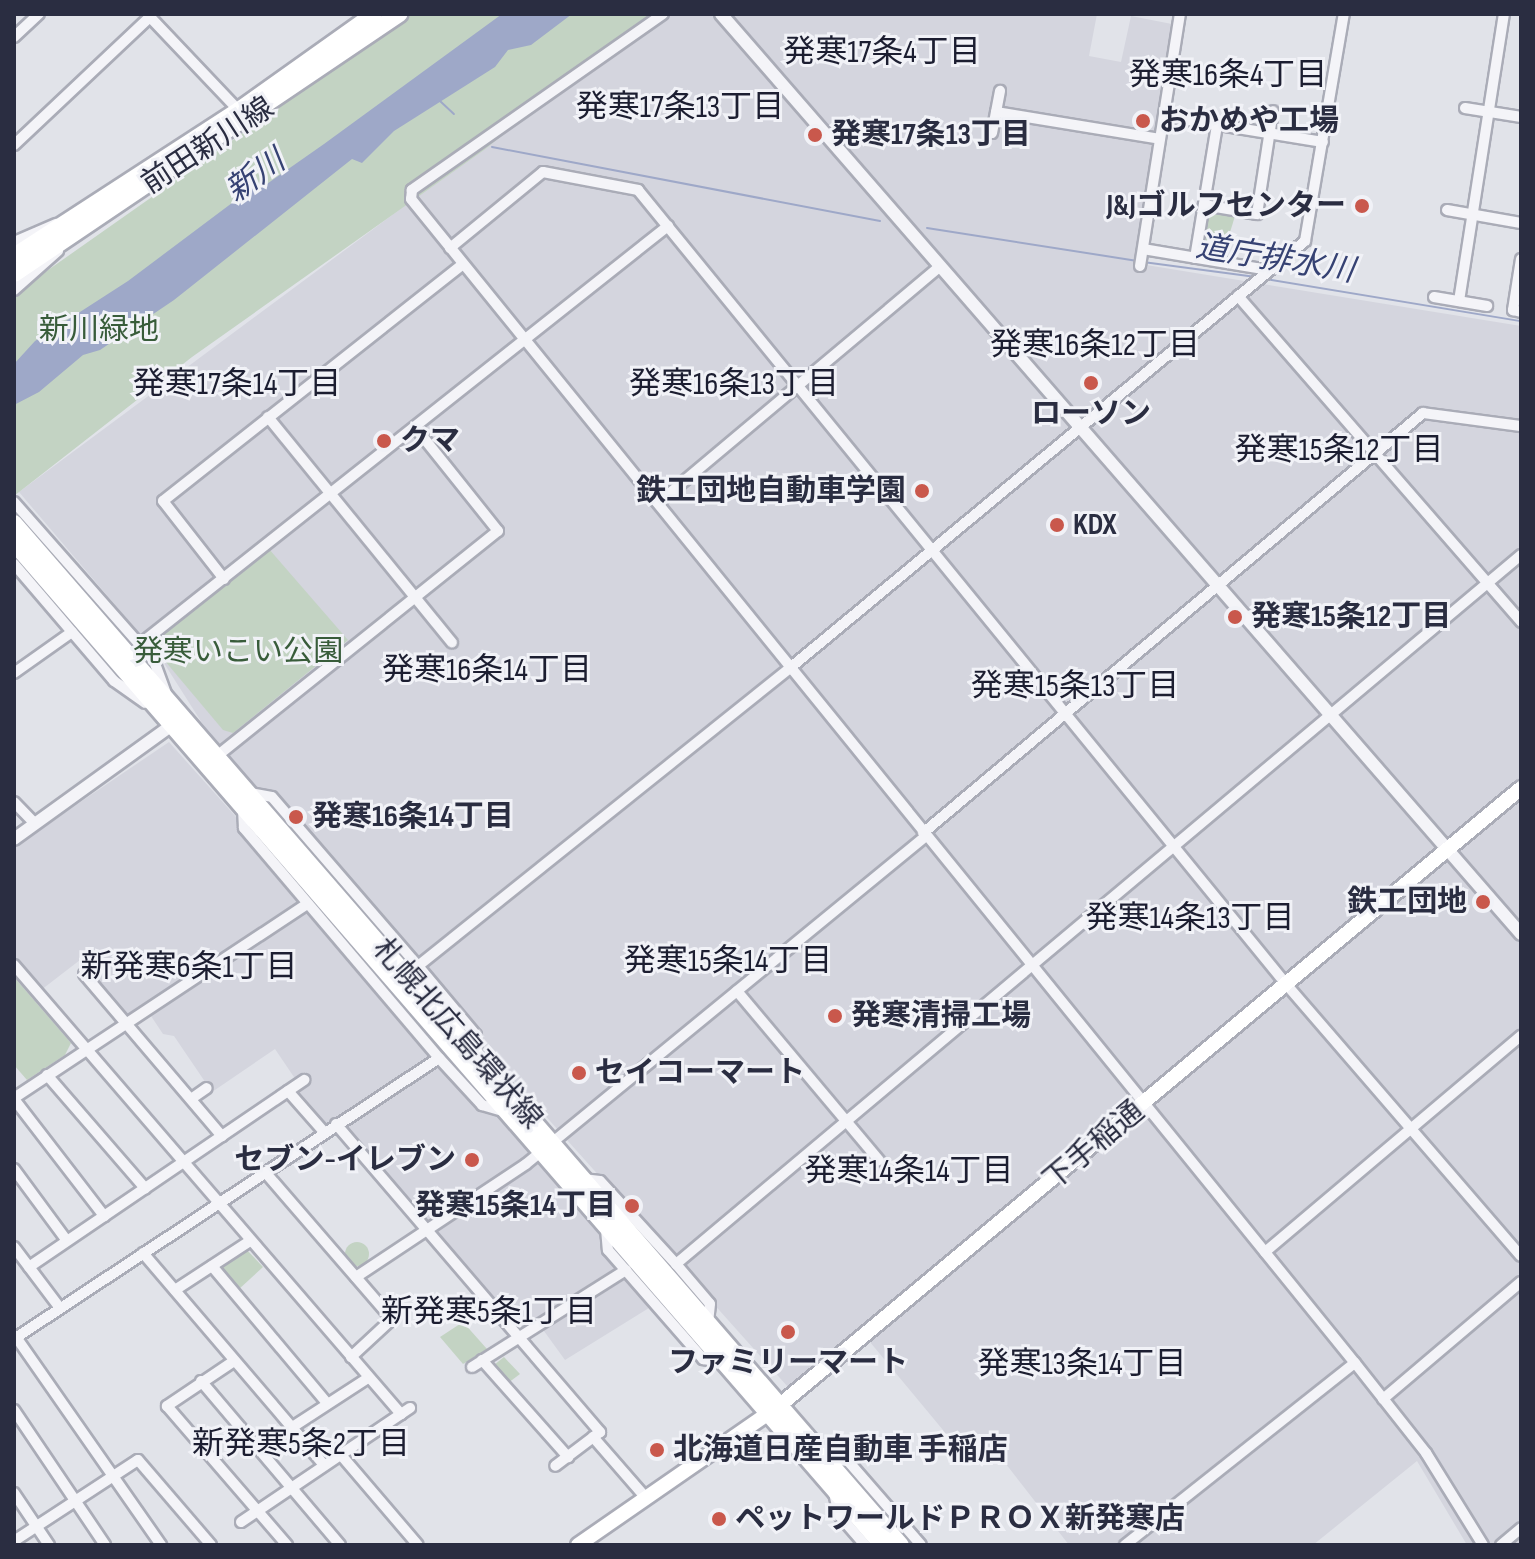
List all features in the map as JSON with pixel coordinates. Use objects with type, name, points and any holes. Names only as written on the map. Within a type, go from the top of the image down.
[{"type":"main road","name":"前田新川線","points":[[243,115],[374,14]]},
{"type":"main road","name":"前田新川線","points":[[14,274],[72,227],[400,14]]},
{"type":"main road","name":"前田新川線","points":[[14,256],[72,227]]},
{"type":"main road","name":"札幌北広島環状線","points":[[14,523],[27,558]]},
{"type":"main road","name":"札幌北広島環状線","points":[[14,543],[477,1057],[606,1227],[723,1362],[826,1458],[901,1545]]},
{"type":"main road","name":"札幌北広島環状線","points":[[177,722],[217,756],[246,800],[506,1112],[583,1179],[708,1323],[834,1490],[882,1545]]},
{"type":"main road","name":"下手稲通","points":[[578,1545],[774,1410],[1521,788]]},
{"type":"street","points":[[14,37],[39,14]]},
{"type":"street","points":[[663,14],[412,190],[411,199],[1355,1363],[1426,1453],[1483,1545]]},
{"type":"street","points":[[721,14],[1521,934]]},
{"type":"street","points":[[1140,266],[1180,14]]},
{"type":"street","points":[[418,966],[790,668],[1305,241],[1344,14]]},
{"type":"street","points":[[1459,301],[1504,14]]},
{"type":"street","points":[[14,145],[152,15],[243,115]]},
{"type":"street","points":[[992,133],[1000,91]]},
{"type":"street","points":[[1465,108],[1521,117]]},
{"type":"street","points":[[1204,205],[1257,214],[1273,111]]},
{"type":"street","points":[[996,112],[1160,139]]},
{"type":"street","points":[[1164,116],[1323,142]]},
{"type":"street","points":[[1195,258],[1217,125]]},
{"type":"street","points":[[450,248],[543,172],[630,186],[668,226],[1286,984],[1521,1256]]},
{"type":"street","points":[[1447,210],[1521,223]]},
{"type":"street","points":[[139,645],[668,226]]},
{"type":"street","points":[[14,242],[72,227]]},
{"type":"street","points":[[14,290],[72,227]]},
{"type":"street","points":[[1143,250],[1267,272]]},
{"type":"street","points":[[1521,259],[1513,310],[1521,312]]},
{"type":"street","points":[[224,579],[163,501],[463,264]]},
{"type":"street","points":[[658,503],[940,266]]},
{"type":"street","points":[[1238,296],[1521,622]]},
{"type":"street","points":[[1434,297],[1487,306]]},
{"type":"street","points":[[356,1277],[430,1230],[546,1148],[924,834],[1217,584],[1429,410],[1521,426]]},
{"type":"street","points":[[268,417],[328,496],[452,643]]},
{"type":"street","points":[[217,756],[498,531],[415,427]]},
{"type":"street","points":[[14,502],[160,669],[164,708]]},
{"type":"street","points":[[676,1264],[1521,555]]},
{"type":"street","points":[[27,558],[72,632],[114,681],[164,708]]},
{"type":"street","points":[[14,673],[72,632]]},
{"type":"street","points":[[14,839],[177,722]]},
{"type":"street","points":[[477,1057],[476,1035],[272,797],[246,800],[244,828],[307,904],[482,1105],[506,1112]]},
{"type":"street","points":[[14,802],[35,824]]},
{"type":"street","points":[[104,1216],[14,1098],[307,904]]},
{"type":"street","points":[[14,965],[368,1378],[405,1411],[241,1522]]},
{"type":"street","points":[[84,974],[222,1136]]},
{"type":"street","points":[[737,991],[879,1160]]},
{"type":"street","points":[[1265,1252],[1521,1036]]},
{"type":"street","points":[[161,1545],[15,1338],[439,1058]]},
{"type":"street","points":[[47,1075],[145,1188]]},
{"type":"street","points":[[29,1267],[304,1080]]},
{"type":"street","points":[[191,1099],[207,1088]]},
{"type":"street","points":[[288,1091],[324,1132]]},
{"type":"street","points":[[336,1124],[600,1432],[555,1466]]},
{"type":"street","points":[[14,1169],[67,1241]]},
{"type":"street","points":[[265,1172],[392,1319],[351,1357]]},
{"type":"street","points":[[583,1179],[600,1181],[676,1264],[710,1304],[708,1323]]},
{"type":"street","points":[[606,1227],[608,1250],[703,1359],[723,1362]]},
{"type":"street","points":[[175,1290],[250,1241]]},
{"type":"street","points":[[14,1247],[60,1308]]},
{"type":"street","points":[[143,1253],[324,1465]]},
{"type":"street","points":[[212,1266],[327,1403]]},
{"type":"street","points":[[472,1367],[626,1270]]},
{"type":"street","points":[[1383,1399],[1521,1282]]},
{"type":"street","points":[[482,1360],[568,1457]]},
{"type":"street","points":[[234,1361],[167,1406],[287,1545]]},
{"type":"street","points":[[1125,1545],[1355,1363]]},
{"type":"street","points":[[291,1428],[368,1378]]},
{"type":"street","points":[[201,1381],[340,1545]]},
{"type":"street","points":[[14,1410],[105,1545]]},
{"type":"street","points":[[593,1437],[646,1498]]},
{"type":"street","points":[[341,1455],[418,1545]]},
{"type":"street","points":[[826,1458],[848,1461],[921,1545]]},
{"type":"street","points":[[14,1541],[138,1460],[211,1545]]},
{"type":"street","points":[[834,1490],[839,1515],[865,1545]]},
{"type":"street","points":[[14,1493],[49,1545]]},
{"type":"street","points":[[1501,1545],[1521,1528]]},
{"type":"shaded area","points":[[643,14],[1097,14],[1089,56],[1121,62],[1131,16],[1172,24],[1134,263],[1521,326],[1521,1545],[1467,1545],[1417,1461],[1313,1545],[1069,1545],[995,1450],[972,1465],[860,1330],[788,1387],[371,921],[202,723],[162,660],[19,492],[403,207]]},
{"type":"shaded area","points":[[169,742],[404,1005],[657,1303],[565,1360],[536,1320],[520,1330],[337,1118],[326,1125],[289,1086],[296,1080],[275,1049],[212,1092],[174,1036],[163,1034],[143,1004],[126,1015],[80,960],[32,997],[14,977],[14,847]]},
{"type":"green space","name":"新川緑地","points":[[412,14],[654,14],[484,150],[192,357],[14,496],[14,294]]},
{"type":"green space","points":[[1209,214],[1235,216],[1223,255],[1204,250]]},
{"type":"green space","name":"発寒いこい公園","points":[[269,549],[348,640],[233,733],[223,730],[154,648],[155,641]]},
{"type":"green space","points":[[14,977],[71,1043],[65,1055],[27,1080],[14,1065]]},
{"type":"green space","points":[[357,1242],[366,1245],[369,1254],[366,1263],[357,1266],[348,1263],[345,1254],[348,1245]]},
{"type":"green space","points":[[245,1248],[263,1267],[238,1290],[218,1270]]},
{"type":"green space","points":[[463,1322],[487,1349],[463,1364],[440,1337]]},
{"type":"green space","points":[[504,1357],[520,1374],[508,1383],[494,1365]]},
{"type":"water","points":[[502,14],[572,14],[531,45],[508,50],[495,67],[394,131],[362,163],[352,159],[174,300],[100,350],[83,355],[39,392],[14,405],[14,364],[35,341],[128,281],[252,188],[264,186],[324,144]]},
{"type":"waterway","name":"道庁排水川","points":[[440,101],[454,114]]},
{"type":"waterway","name":"道庁排水川","points":[[492,147],[880,221]]},
{"type":"waterway","name":"道庁排水川","points":[[927,228],[1137,261]]},
{"type":"waterway","name":"道庁排水川","points":[[1143,262],[1256,277]]},
{"type":"waterway","name":"道庁排水川","points":[[1266,279],[1521,321]]},
{"type":"place","name":"おかめや工場","points":[[1143,121]]},
{"type":"place","name":"発寒17条13丁目","points":[[815,135]]},
{"type":"place","name":"J&Jゴルフセンター","points":[[1362,206]]},
{"type":"place","name":"ローソン","points":[[1091,383]]},
{"type":"place","name":"クマ","points":[[384,441]]},
{"type":"place","name":"鉄工団地自動車学園","points":[[922,491]]},
{"type":"place","name":"KDX","points":[[1057,525]]},
{"type":"place","name":"発寒15条12丁目","points":[[1235,617]]},
{"type":"place","name":"発寒16条14丁目","points":[[296,817]]},
{"type":"place","name":"鉄工団地","points":[[1483,902]]},
{"type":"place","name":"発寒清掃工場","points":[[835,1016]]},
{"type":"place","name":"セイコーマート","points":[[579,1073]]},
{"type":"place","name":"セブン-イレブン","points":[[472,1160]]},
{"type":"place","name":"発寒15条14丁目","points":[[632,1206]]},
{"type":"place","name":"ファミリーマート","points":[[788,1332]]},
{"type":"place","name":"北海道日産自動車 手稲店","points":[[657,1450]]},
{"type":"place","name":"ペットワールドＰＲＯＸ新発寒店","points":[[719,1519]]},
{"type":"district","name":"発寒17条4丁目","points":[[882,53]]},
{"type":"district","name":"発寒16条4丁目","points":[[1228,76]]},
{"type":"district","name":"発寒17条13丁目","points":[[680,108]]},
{"type":"district","name":"発寒16条12丁目","points":[[1095,346]]},
{"type":"district","name":"発寒17条14丁目","points":[[237,385]]},
{"type":"district","name":"発寒16条13丁目","points":[[734,385]]},
{"type":"district","name":"発寒15条12丁目","points":[[1339,451]]},
{"type":"district","name":"発寒16条14丁目","points":[[487,671]]},
{"type":"district","name":"発寒15条13丁目","points":[[1075,687]]},
{"type":"district","name":"発寒14条13丁目","points":[[1190,919]]},
{"type":"district","name":"発寒15条14丁目","points":[[728,962]]},
{"type":"district","name":"新発寒6条1丁目","points":[[189,968]]},
{"type":"district","name":"発寒14条14丁目","points":[[909,1172]]},
{"type":"district","name":"新発寒5条1丁目","points":[[489,1313]]},
{"type":"district","name":"発寒13条14丁目","points":[[1082,1365]]},
{"type":"district","name":"新発寒5条2丁目","points":[[301,1445]]},
{"type":"water label","name":"新川","points":[[256,177]]}]
